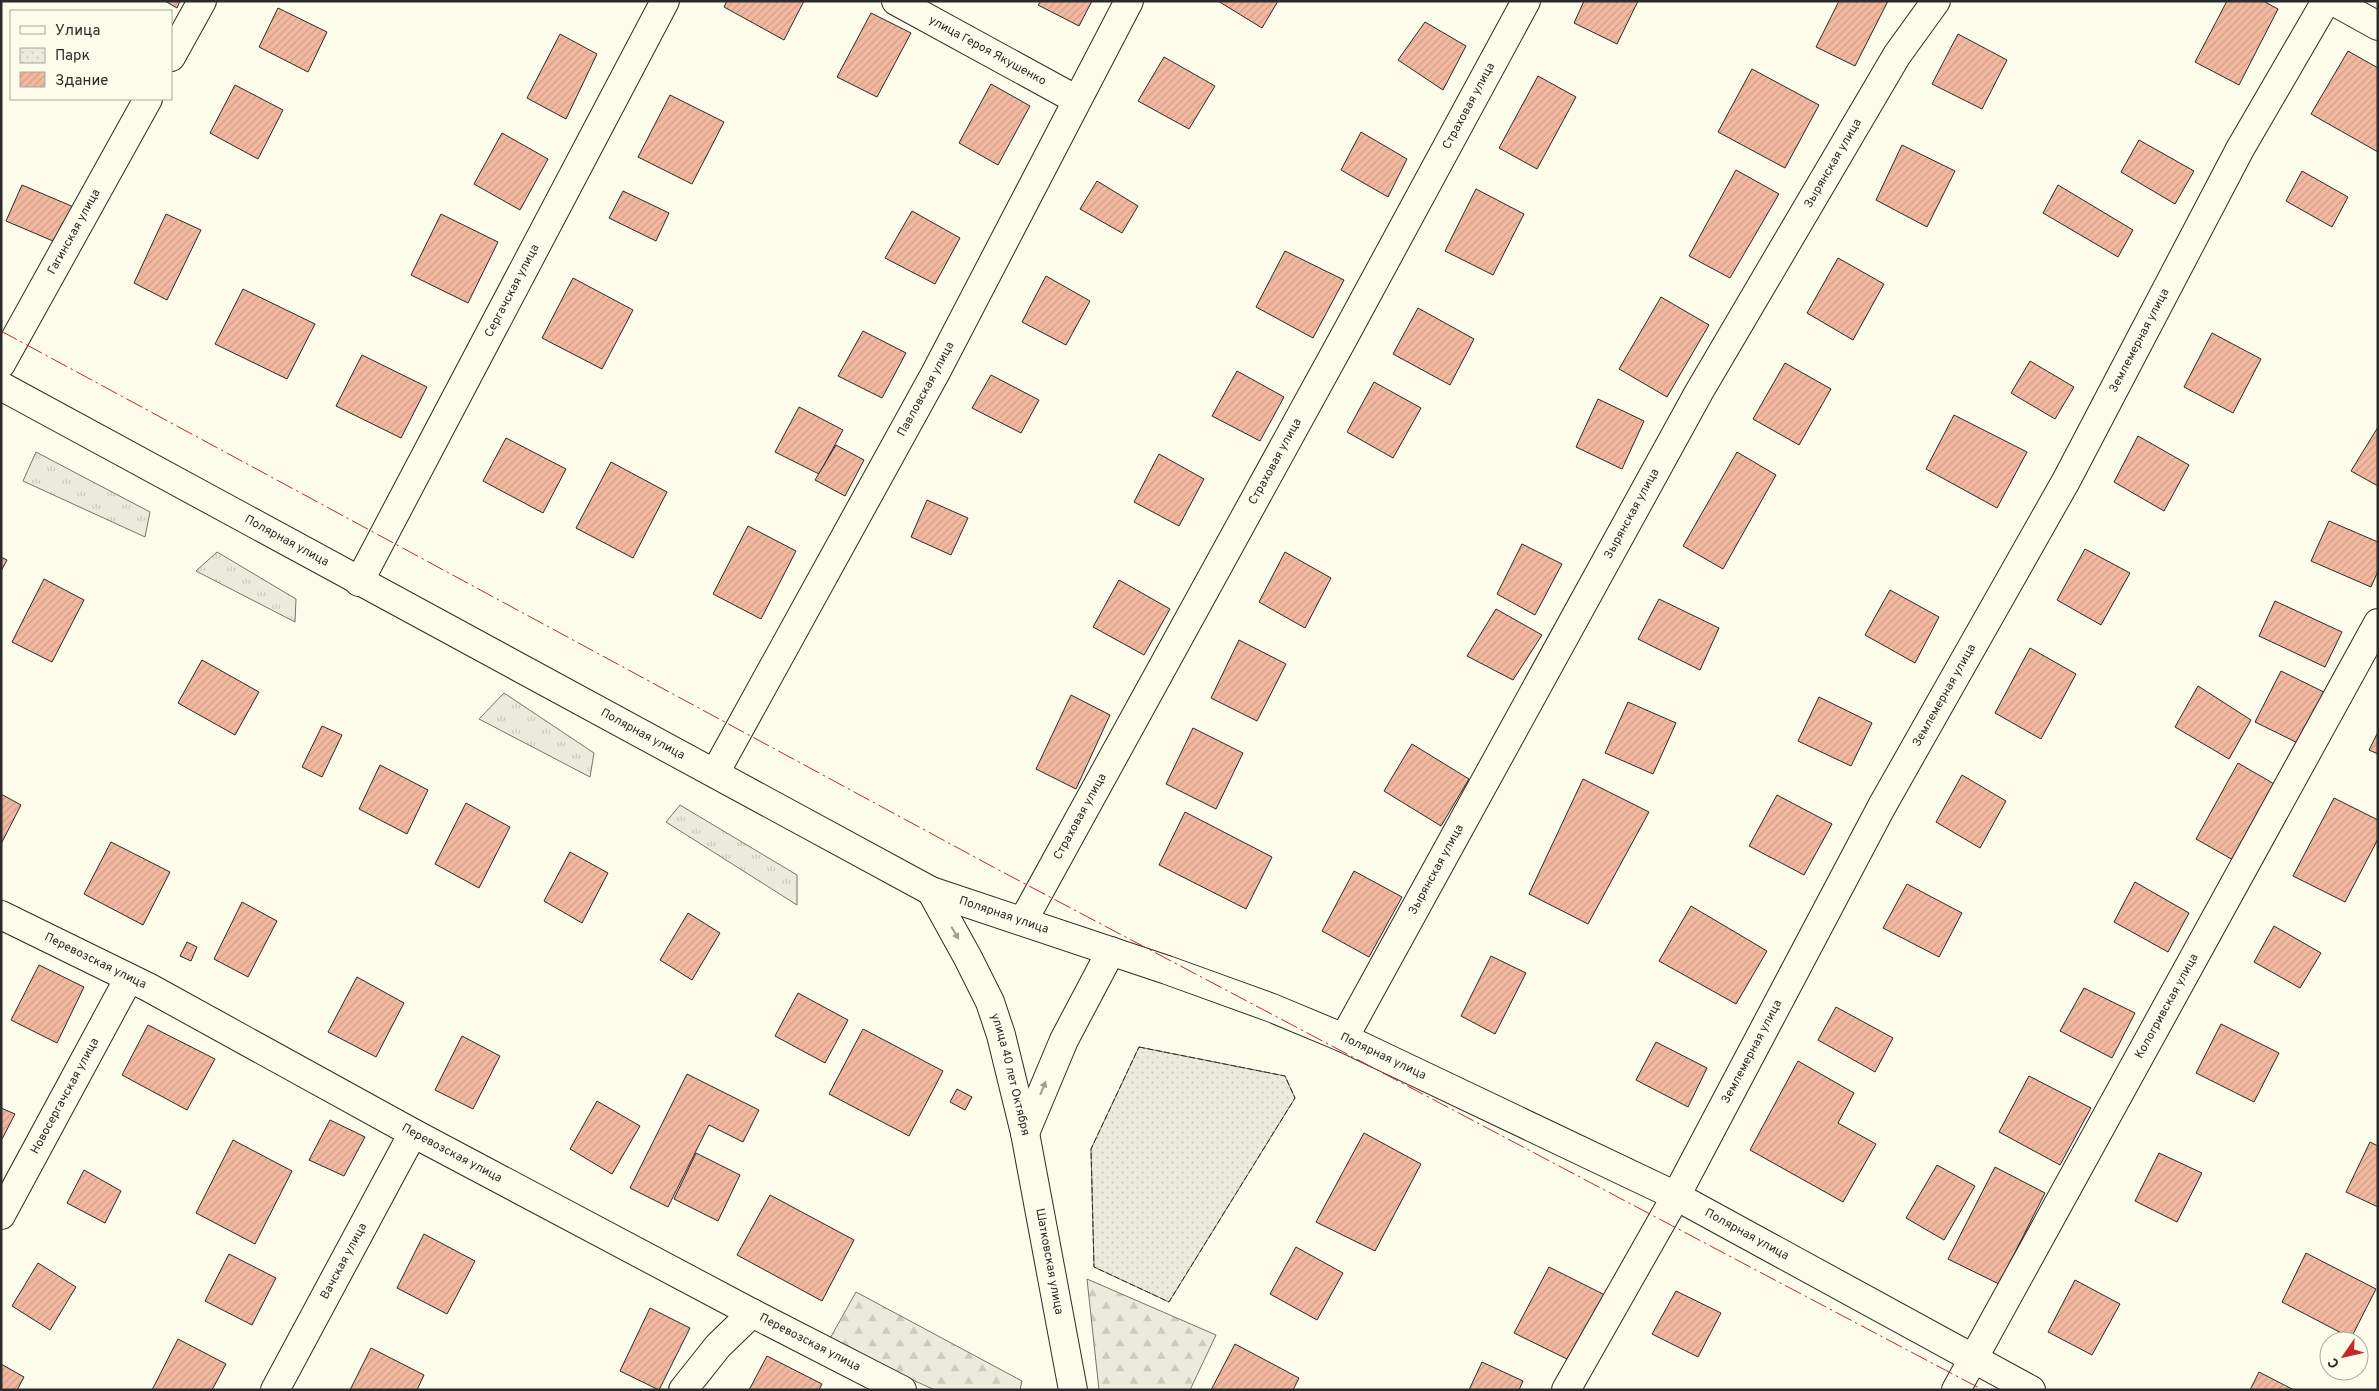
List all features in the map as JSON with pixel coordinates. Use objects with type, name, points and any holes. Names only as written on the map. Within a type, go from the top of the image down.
[{"type":"street","points":[[172,55],[202,1]]},
{"type":"street","name":"Сергачская улица","points":[[359,582],[665,1]]},
{"type":"street","name":"улица Героя Якушенко","points":[[896,1],[1077,100]]},
{"type":"street","name":"Павловская улица","points":[[715,773],[936,372],[1129,1]]},
{"type":"street","name":"Страховая улица","points":[[1023,921],[1340,346],[1526,1]]},
{"type":"street","name":"Зырянская улица","points":[[1344,1038],[1699,392],[1897,55],[1936,1]]},
{"type":"street","name":"Землемерная улица","points":[[1566,1390],[1676,1196],[1882,806],[2066,481],[2240,149],[2326,1]]},
{"type":"street","points":[[2333,1],[2378,26]]},
{"type":"street","name":"Гагинская улица","points":[[1,364],[147,100]]},
{"type":"street","name":"Полярная улица","points":[[1,386],[931,891],[1112,951],[1272,1008],[1344,1038],[1676,1196],[2031,1390]]},
{"type":"street","name":"Кологривская улица","points":[[1956,1390],[2378,623]]},
{"type":"street","name":"улица 40 лет Октября","points":[[931,891],[990,1002],[1012,1073],[1025,1133]]},
{"type":"street","name":"Перевозская улица","points":[[1,916],[129,978],[413,1133],[752,1313],[902,1390]]},
{"type":"street","name":"улица 40 лет Октября","points":[[1025,1133],[1064,1040],[1112,951]]},
{"type":"street","name":"Новосергачская улица","points":[[1,1215],[129,978]]},
{"type":"street","name":"Вачская улица","points":[[275,1390],[413,1133]]},
{"type":"street","name":"Шатковская улица","points":[[1025,1133],[1073,1390]]},
{"type":"street","points":[[683,1390],[718,1346],[752,1313]]},
{"type":"green space","points":[[36,452],[150,512],[145,537],[23,481]]},
{"type":"green space","points":[[217,552],[296,599],[295,622],[196,571]]},
{"type":"green space","points":[[504,693],[594,753],[590,777],[479,719]]},
{"type":"green space","points":[[680,805],[797,875],[797,905],[666,822]]},
{"type":"green space","points":[[1139,1047],[1285,1076],[1295,1098],[1169,1302],[1094,1267],[1091,1149]]},
{"type":"green space","points":[[1087,1279],[1216,1335],[1190,1390],[1099,1390]]},
{"type":"green space","points":[[856,1292],[1022,1381],[1020,1390],[935,1390],[828,1342]]},
{"type":"building","points":[[165,1],[180,1],[177,8]]},
{"type":"building","points":[[727,1],[804,1],[784,40],[724,7]]},
{"type":"building","points":[[1041,1],[1092,1],[1079,26],[1038,5]]},
{"type":"building","points":[[1218,1],[1278,1],[1262,28]]},
{"type":"building","points":[[1584,1],[1638,1],[1617,44],[1574,23]]},
{"type":"building","points":[[1839,1],[1888,1],[1855,66],[1816,47]]},
{"type":"building","points":[[2227,1],[2263,1],[2278,9],[2239,85],[2195,62]]},
{"type":"building","points":[[278,8],[327,32],[308,72],[259,47]]},
{"type":"building","points":[[871,13],[911,33],[877,97],[837,77]]},
{"type":"building","points":[[1425,22],[1466,46],[1443,90],[1398,60]]},
{"type":"building","points":[[560,34],[597,54],[566,119],[527,98]]},
{"type":"building","points":[[1958,34],[2007,60],[1982,109],[1932,84]]},
{"type":"building","points":[[2348,51],[2378,68],[2378,152],[2311,114]]},
{"type":"building","points":[[1164,57],[1215,86],[1189,129],[1138,101]]},
{"type":"building","points":[[1752,69],[1819,105],[1785,168],[1718,132]]},
{"type":"building","points":[[1538,76],[1576,97],[1537,169],[1499,148]]},
{"type":"building","points":[[991,84],[1030,106],[998,165],[959,143]]},
{"type":"building","points":[[235,85],[283,110],[258,159],[210,133]]},
{"type":"building","points":[[670,95],[724,122],[692,184],[638,157]]},
{"type":"building","points":[[1361,132],[1407,159],[1388,197],[1341,170]]},
{"type":"building","points":[[502,133],[548,159],[520,210],[474,184]]},
{"type":"building","points":[[2139,140],[2194,171],[2175,204],[2121,172]]},
{"type":"building","points":[[1902,145],[1955,171],[1927,227],[1876,200]]},
{"type":"building","points":[[1736,170],[1779,194],[1730,278],[1689,256]]},
{"type":"building","points":[[2302,171],[2348,197],[2332,227],[2286,201]]},
{"type":"building","points":[[1097,181],[1138,206],[1122,233],[1080,209]]},
{"type":"building","points":[[22,185],[76,208],[60,244],[6,221]]},
{"type":"building","points":[[2058,185],[2133,230],[2118,257],[2043,213]]},
{"type":"building","points":[[1476,189],[1524,214],[1493,275],[1445,251]]},
{"type":"building","points":[[623,191],[669,213],[656,241],[609,218]]},
{"type":"building","points":[[912,211],[960,238],[935,284],[885,258]]},
{"type":"building","points":[[166,214],[201,230],[167,300],[134,283]]},
{"type":"building","points":[[441,214],[498,242],[468,303],[411,275]]},
{"type":"building","points":[[1285,251],[1344,280],[1313,338],[1256,307]]},
{"type":"building","points":[[1838,258],[1884,284],[1853,340],[1807,313]]},
{"type":"building","points":[[1046,276],[1090,301],[1066,345],[1022,322]]},
{"type":"building","points":[[573,278],[633,310],[602,369],[542,338]]},
{"type":"building","points":[[243,289],[315,324],[287,379],[215,344]]},
{"type":"building","points":[[1661,297],[1709,325],[1667,397],[1619,369]]},
{"type":"building","points":[[1418,308],[1474,339],[1450,385],[1393,354]]},
{"type":"building","points":[[863,331],[906,353],[882,398],[838,376]]},
{"type":"building","points":[[2212,333],[2261,359],[2233,413],[2184,387]]},
{"type":"building","points":[[362,355],[427,387],[401,438],[336,406]]},
{"type":"building","points":[[2030,361],[2074,387],[2055,419],[2011,393]]},
{"type":"building","points":[[1785,363],[1831,389],[1799,445],[1753,419]]},
{"type":"building","points":[[1237,371],[1284,397],[1260,441],[1212,416]]},
{"type":"building","points":[[991,375],[1039,400],[1021,433],[972,408]]},
{"type":"building","points":[[1374,382],[1421,408],[1393,458],[1347,432]]},
{"type":"building","points":[[1598,399],[1644,421],[1622,469],[1576,447]]},
{"type":"building","points":[[799,407],[843,430],[819,474],[775,452]]},
{"type":"building","points":[[1954,415],[2027,452],[1997,508],[1926,469]]},
{"type":"building","points":[[2378,427],[2378,486],[2351,471]]},
{"type":"building","points":[[2138,436],[2189,465],[2164,511],[2114,482]]},
{"type":"building","points":[[506,438],[566,469],[543,513],[483,481]]},
{"type":"building","points":[[836,445],[864,460],[845,496],[815,480]]},
{"type":"building","points":[[1737,452],[1776,475],[1723,569],[1683,546]]},
{"type":"building","points":[[1159,454],[1204,479],[1179,526],[1134,502]]},
{"type":"building","points":[[611,462],[667,492],[633,558],[576,528]]},
{"type":"building","points":[[927,500],[968,518],[951,555],[911,537]]},
{"type":"building","points":[[2329,521],[2378,542],[2378,571],[2371,587],[2311,561]]},
{"type":"building","points":[[748,526],[796,551],[761,619],[713,594]]},
{"type":"building","points":[[1522,544],[1562,564],[1535,615],[1497,594]]},
{"type":"building","points":[[2085,549],[2130,573],[2101,625],[2057,600]]},
{"type":"building","points":[[1285,552],[1331,578],[1305,628],[1259,602]]},
{"type":"building","points":[[1,557],[7,560],[1,571]]},
{"type":"building","points":[[44,579],[84,600],[52,662],[12,642]]},
{"type":"building","points":[[1119,580],[1170,609],[1144,655],[1093,627]]},
{"type":"building","points":[[1890,590],[1939,617],[1915,663],[1865,635]]},
{"type":"building","points":[[1659,599],[1719,628],[1700,670],[1638,639]]},
{"type":"building","points":[[2275,601],[2342,632],[2325,667],[2259,636]]},
{"type":"building","points":[[1496,609],[1542,635],[1513,680],[1467,656]]},
{"type":"building","points":[[1239,640],[1286,664],[1257,721],[1211,698]]},
{"type":"building","points":[[2030,648],[2076,674],[2041,739],[1995,713]]},
{"type":"building","points":[[202,660],[259,692],[235,735],[178,703]]},
{"type":"building","points":[[2281,671],[2332,696],[2306,747],[2255,722]]},
{"type":"building","points":[[2198,686],[2251,720],[2229,759],[2175,727]]},
{"type":"building","points":[[1071,695],[1110,715],[1076,789],[1036,769]]},
{"type":"building","points":[[1819,697],[1872,723],[1851,766],[1798,741]]},
{"type":"building","points":[[1628,702],[1676,723],[1653,774],[1605,753]]},
{"type":"building","points":[[322,726],[342,735],[322,777],[302,767]]},
{"type":"building","points":[[1193,728],[1243,753],[1216,809],[1166,784]]},
{"type":"building","points":[[2378,732],[2378,754],[2369,750]]},
{"type":"building","points":[[1412,744],[1469,779],[1441,826],[1384,791]]},
{"type":"building","points":[[2238,763],[2276,785],[2235,861],[2196,839]]},
{"type":"building","points":[[380,765],[428,790],[407,834],[359,809]]},
{"type":"building","points":[[1962,775],[2006,801],[1980,848],[1936,822]]},
{"type":"building","points":[[1583,779],[1649,812],[1588,924],[1529,894]]},
{"type":"building","points":[[1,794],[21,805],[1,844]]},
{"type":"building","points":[[1777,795],[1832,824],[1804,875],[1749,846]]},
{"type":"building","points":[[2334,798],[2378,820],[2378,839],[2345,902],[2293,876]]},
{"type":"building","points":[[466,803],[510,827],[479,888],[435,864]]},
{"type":"building","points":[[1185,812],[1272,857],[1246,909],[1159,865]]},
{"type":"building","points":[[111,842],[170,872],[143,925],[84,894]]},
{"type":"building","points":[[570,852],[608,873],[582,923],[544,901]]},
{"type":"building","points":[[1354,871],[1402,897],[1369,957],[1322,931]]},
{"type":"building","points":[[2135,882],[2189,913],[2168,952],[2114,922]]},
{"type":"building","points":[[1907,884],[1962,913],[1939,957],[1883,928]]},
{"type":"building","points":[[242,902],[277,921],[248,977],[214,959]]},
{"type":"building","points":[[1691,906],[1767,951],[1736,1004],[1659,961]]},
{"type":"building","points":[[688,913],[720,933],[692,980],[660,960]]},
{"type":"building","points":[[2274,926],[2321,953],[2300,988],[2254,962]]},
{"type":"building","points":[[187,942],[197,947],[191,961],[180,956]]},
{"type":"building","points":[[1491,956],[1526,973],[1495,1034],[1461,1016]]},
{"type":"building","points":[[39,965],[84,987],[57,1043],[11,1020]]},
{"type":"building","points":[[357,977],[404,1003],[376,1057],[328,1032]]},
{"type":"building","points":[[2084,988],[2135,1013],[2112,1058],[2060,1031]]},
{"type":"building","points":[[798,993],[848,1020],[825,1063],[775,1036]]},
{"type":"building","points":[[1836,1007],[1893,1038],[1875,1072],[1818,1040]]},
{"type":"building","points":[[2221,1024],[2279,1053],[2254,1102],[2196,1073]]},
{"type":"building","points":[[148,1025],[215,1059],[187,1110],[122,1075]]},
{"type":"building","points":[[863,1029],[943,1071],[909,1136],[829,1094]]},
{"type":"building","points":[[462,1036],[500,1056],[473,1109],[435,1090]]},
{"type":"building","points":[[1656,1042],[1707,1068],[1688,1107],[1636,1080]]},
{"type":"building","points":[[1798,1061],[1854,1093],[1838,1123],[1876,1144],[1843,1202],[1750,1150]]},
{"type":"building","points":[[687,1074],[759,1110],[743,1142],[709,1125],[668,1207],[630,1188]]},
{"type":"building","points":[[2029,1076],[2091,1108],[2060,1165],[1999,1132]]},
{"type":"building","points":[[957,1089],[972,1097],[965,1110],[950,1102]]},
{"type":"building","points":[[597,1101],[640,1126],[612,1174],[570,1149]]},
{"type":"building","points":[[1,1108],[15,1114],[1,1141]]},
{"type":"building","points":[[330,1120],[365,1137],[344,1176],[309,1160]]},
{"type":"building","points":[[1364,1133],[1421,1164],[1375,1251],[1316,1222]]},
{"type":"building","points":[[233,1140],[292,1171],[255,1244],[196,1213]]},
{"type":"building","points":[[2370,1142],[2378,1146],[2378,1207],[2346,1192]]},
{"type":"building","points":[[696,1153],[740,1175],[718,1221],[674,1199]]},
{"type":"building","points":[[2159,1153],[2202,1173],[2177,1222],[2135,1201]]},
{"type":"building","points":[[1937,1165],[1975,1186],[1944,1240],[1906,1218]]},
{"type":"building","points":[[1995,1167],[2045,1193],[1999,1284],[1948,1259]]},
{"type":"building","points":[[84,1170],[121,1191],[105,1223],[67,1203]]},
{"type":"building","points":[[770,1195],[854,1240],[822,1301],[737,1255]]},
{"type":"building","points":[[424,1234],[475,1261],[447,1314],[397,1288]]},
{"type":"building","points":[[1296,1247],[1343,1273],[1317,1320],[1270,1294]]},
{"type":"building","points":[[2306,1253],[2376,1289],[2355,1331],[2338,1331],[2282,1302]]},
{"type":"building","points":[[229,1254],[276,1278],[252,1325],[205,1301]]},
{"type":"building","points":[[38,1263],[76,1287],[50,1330],[12,1306]]},
{"type":"building","points":[[1549,1267],[1607,1296],[1573,1362],[1514,1333]]},
{"type":"building","points":[[2075,1280],[2120,1304],[2092,1355],[2048,1332]]},
{"type":"building","points":[[1676,1291],[1721,1313],[1698,1357],[1652,1334]]},
{"type":"building","points":[[650,1308],[690,1328],[659,1390],[620,1371]]},
{"type":"building","points":[[178,1339],[226,1364],[212,1390],[152,1390]]},
{"type":"building","points":[[1235,1344],[1299,1378],[1293,1390],[1211,1390]]},
{"type":"building","points":[[371,1348],[424,1375],[417,1390],[350,1390]]},
{"type":"building","points":[[767,1356],[822,1384],[819,1390],[749,1390]]},
{"type":"building","points":[[1482,1362],[1523,1381],[1519,1390],[1469,1390]]},
{"type":"building","points":[[1,1364],[24,1377],[17,1390],[1,1390]]},
{"type":"building","points":[[2259,1372],[2294,1390],[2250,1390]]},
{"type":"fence","points":[[1139,1047],[1285,1076],[1295,1098],[1169,1302],[1094,1267],[1091,1149],[1139,1047]]},
{"type":"power","points":[[1,331],[995,868],[1983,1390]]}]
